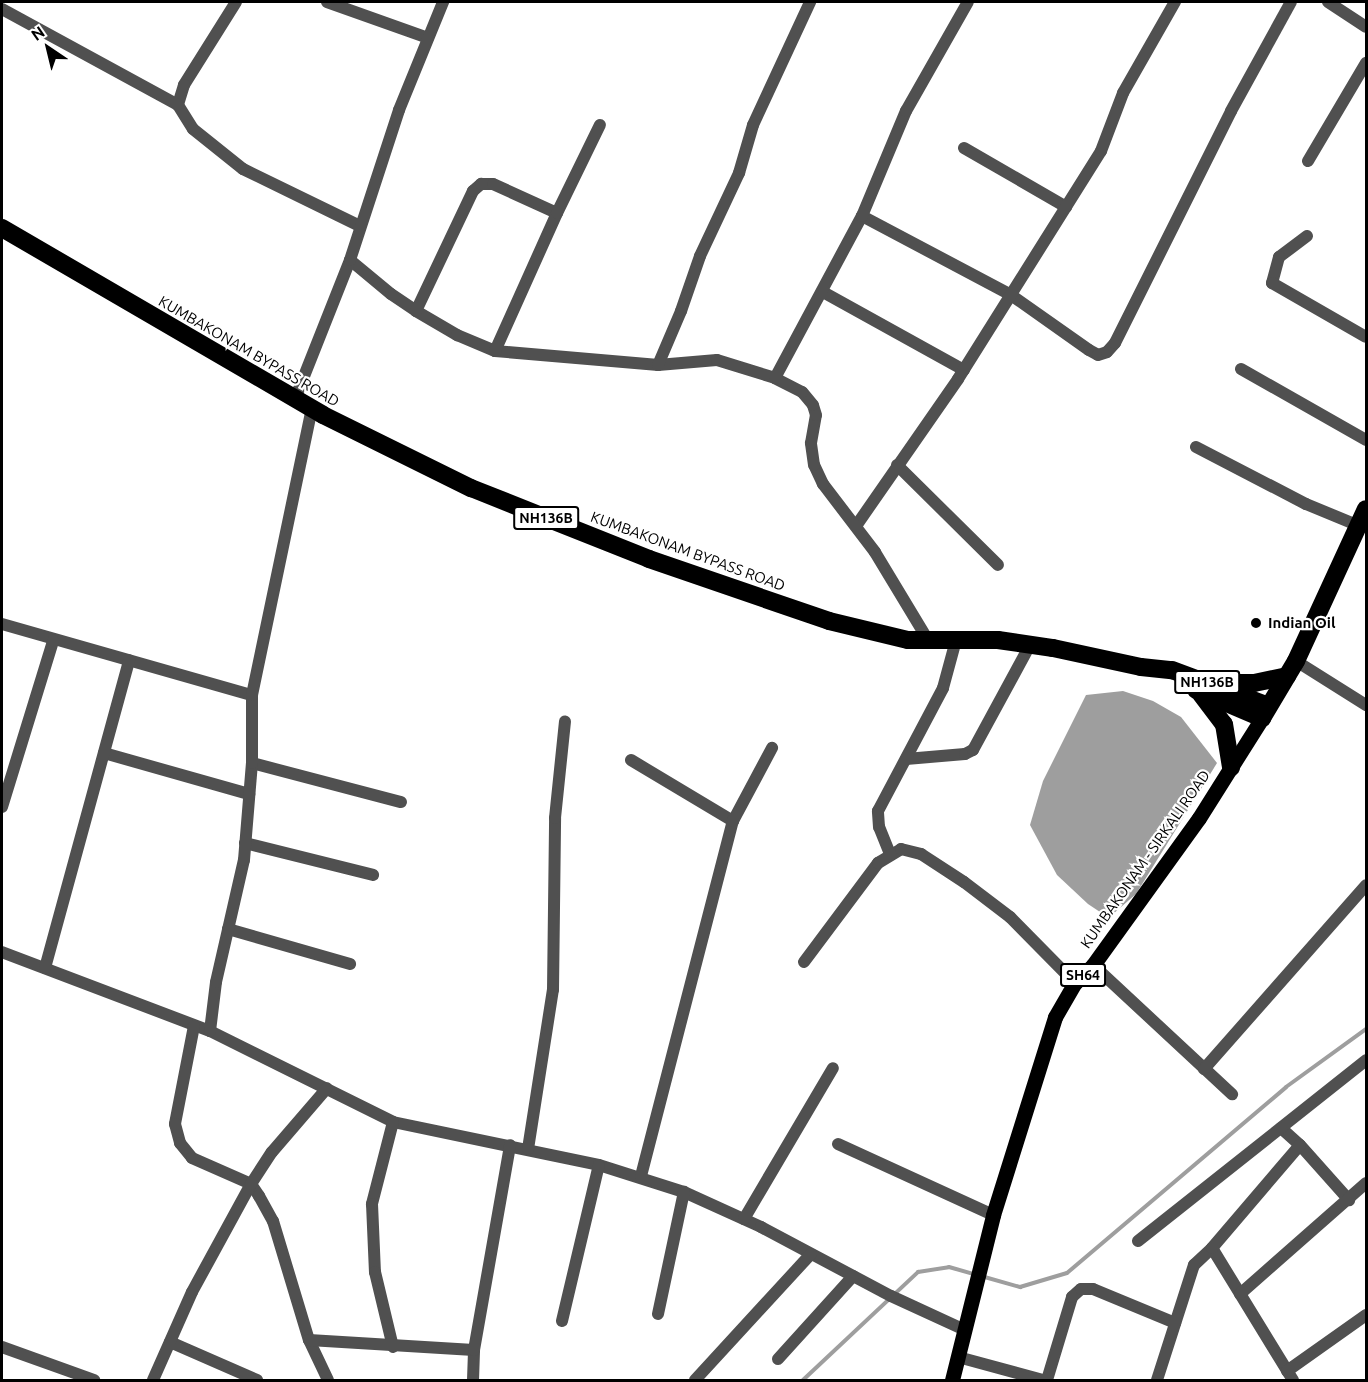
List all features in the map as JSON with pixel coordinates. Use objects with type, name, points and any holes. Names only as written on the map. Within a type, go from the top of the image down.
[{"type":"highway","name":"KUMBAKONAM BYPASS ROAD","points":[[2,228],[312,409],[471,488],[649,559],[829,621],[908,640],[998,640],[1142,668],[1172,670],[1204,687],[1266,712]]},
{"type":"highway","name":"KUMBAKONAM - SIRKALI ROAD","points":[[1266,712],[1291,669],[1363,518]]},
{"type":"highway","points":[[1231,767],[1224,724],[1204,687],[1254,682],[1291,669]]},
{"type":"main road","name":"KUMBAKONAM - SIRKALI ROAD","points":[[952,1380],[993,1215],[1019,1137],[1042,1052],[1055,1017],[1075,983],[1093,965],[1199,818],[1266,712]]},
{"type":"street","points":[[178,105],[184,85],[236,2]]},
{"type":"street","points":[[327,2],[428,38]]},
{"type":"street","points":[[295,399],[350,260],[399,110],[443,2]]},
{"type":"street","points":[[658,365],[700,256],[739,173],[753,124],[810,2]]},
{"type":"street","points":[[775,378],[862,216],[906,111],[968,2]]},
{"type":"street","points":[[856,526],[964,369],[1101,151],[1123,93],[1175,2]]},
{"type":"street","points":[[862,216],[1011,295],[1098,355],[1107,352],[1115,343],[1231,111],[1291,2]]},
{"type":"street","points":[[1328,2],[1366,27]]},
{"type":"street","points":[[2,9],[178,105],[193,129],[243,169],[360,226]]},
{"type":"street","points":[[1308,161],[1366,63]]},
{"type":"street","points":[[495,351],[557,213],[600,125]]},
{"type":"street","points":[[964,148],[1066,207]]},
{"type":"street","points":[[416,311],[473,190],[481,184],[493,184],[557,213]]},
{"type":"street","points":[[1307,236],[1279,257],[1272,283],[1366,337]]},
{"type":"street","points":[[350,260],[391,294],[416,311],[457,335],[495,351],[658,365],[717,360],[775,378],[802,393],[813,405],[816,415],[811,443],[814,465],[823,484],[856,526],[928,640]]},
{"type":"street","points":[[823,292],[964,369]]},
{"type":"street","points":[[1241,369],[1366,440]]},
{"type":"street","points":[[210,1030],[245,843],[252,763],[252,694],[312,409]]},
{"type":"street","points":[[1196,447],[1306,504],[1363,518]]},
{"type":"street","points":[[897,465],[998,566]]},
{"type":"street","points":[[2,624],[53,641],[252,694]]},
{"type":"street","points":[[890,854],[879,827],[878,811],[943,688],[956,640]]},
{"type":"street","points":[[2,807],[53,641]]},
{"type":"street","points":[[906,759],[965,754],[973,750],[1030,645]]},
{"type":"street","points":[[45,968],[129,660]]},
{"type":"street","points":[[1291,669],[1366,705]]},
{"type":"street","points":[[528,1149],[554,990],[555,818],[565,722]]},
{"type":"street","points":[[641,1176],[733,821],[772,748]]},
{"type":"street","points":[[104,753],[249,794]]},
{"type":"street","points":[[631,760],[733,821]]},
{"type":"street","points":[[252,763],[401,802]]},
{"type":"street","points":[[245,843],[373,875]]},
{"type":"street","points":[[804,962],[878,863],[901,849],[921,854],[964,882],[1010,917],[1075,983]]},
{"type":"street","points":[[1204,1069],[1366,885]]},
{"type":"street","points":[[228,929],[350,964]]},
{"type":"street","points":[[2,952],[194,1026],[210,1030],[393,1122],[599,1165],[684,1191],[965,1330]]},
{"type":"street","points":[[1093,965],[1232,1094]]},
{"type":"street","points":[[194,1026],[175,1124],[180,1143],[192,1158],[251,1184],[273,1221],[309,1340],[328,1380]]},
{"type":"street","points":[[1138,1241],[1366,1060]]},
{"type":"street","points":[[744,1219],[833,1068]]},
{"type":"street","points":[[153,1380],[192,1292],[251,1184],[272,1152],[327,1088]]},
{"type":"street","points":[[393,1122],[372,1204],[375,1272],[393,1347]]},
{"type":"street","points":[[1281,1128],[1300,1145],[1349,1200]]},
{"type":"street","points":[[838,1143],[993,1215]]},
{"type":"street","points":[[473,1380],[474,1350],[510,1145]]},
{"type":"street","points":[[1157,1380],[1194,1265],[1212,1248],[1300,1145]]},
{"type":"street","points":[[562,1321],[599,1165]]},
{"type":"street","points":[[1240,1293],[1366,1184]]},
{"type":"street","points":[[658,1314],[684,1191]]},
{"type":"street","points":[[1212,1248],[1290,1376],[1366,1315]]},
{"type":"street","points":[[695,1380],[811,1254]]},
{"type":"street","points":[[778,1359],[853,1276]]},
{"type":"street","points":[[958,1358],[1045,1380],[1072,1297],[1081,1289],[1093,1289],[1175,1323]]},
{"type":"street","points":[[309,1340],[393,1347],[474,1350]]},
{"type":"street","points":[[170,1342],[257,1380]]},
{"type":"street","points":[[2,1347],[94,1380]]},
{"type":"shaded area","points":[[1123,691],[1153,701],[1181,717],[1217,763],[1136,894],[1113,914],[1100,912],[1088,904],[1057,875],[1030,825],[1043,781],[1086,695]]},
{"type":"waterway","points":[[981,1276],[1020,1287],[1067,1273],[1286,1087],[1366,1029]]},
{"type":"waterway","points":[[803,1380],[918,1272],[949,1267],[973,1274]]},
{"type":"place","name":"Indian Oil","points":[[1256,623]]}]
